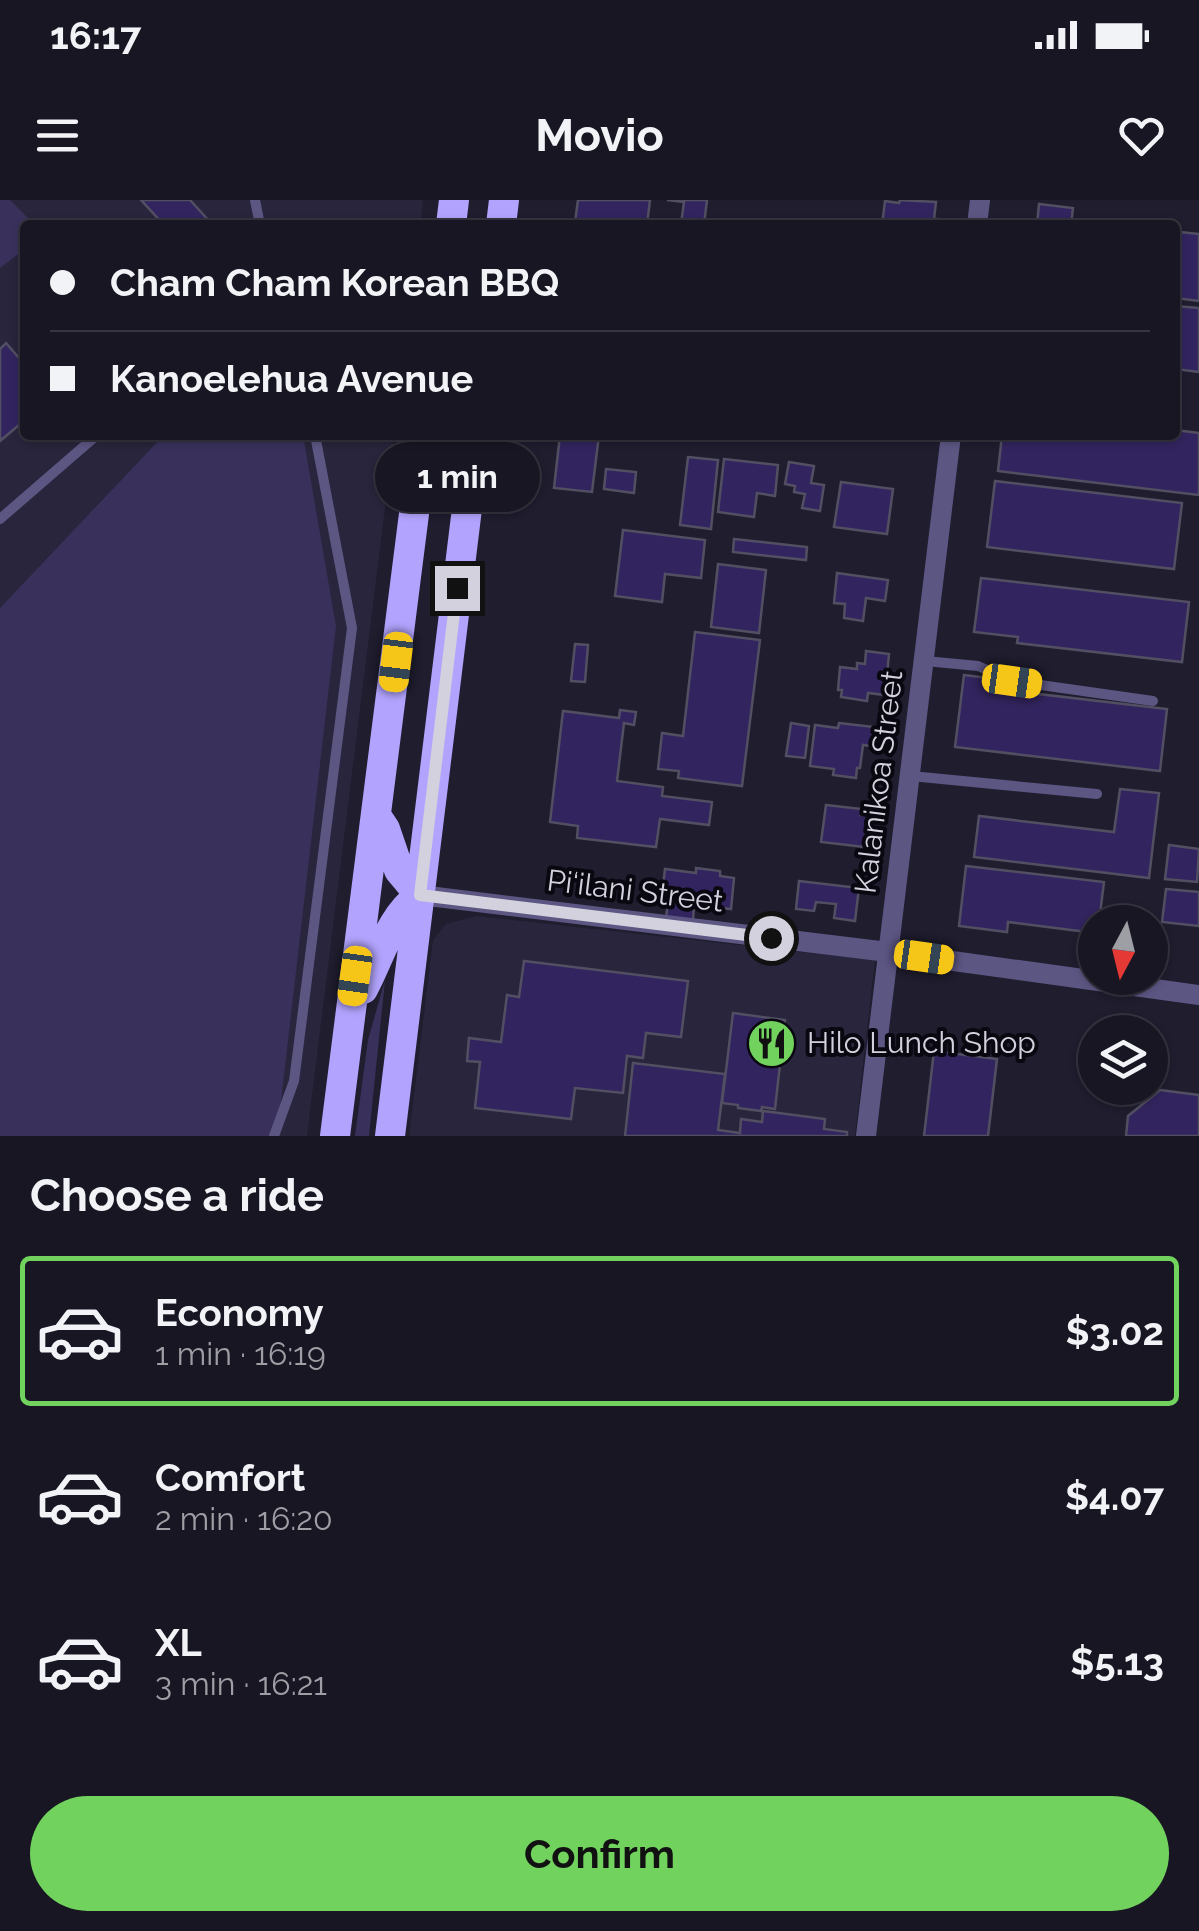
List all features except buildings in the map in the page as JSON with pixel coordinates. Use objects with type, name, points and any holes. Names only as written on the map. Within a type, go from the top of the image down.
[{"type":"highway","points":[[335,1136],[423,440]]},
{"type":"highway","points":[[390,1136],[475,440]]},
{"type":"highway","points":[[377,817],[399,870],[420,895]]},
{"type":"highway","points":[[351,1007],[396,921],[420,895]]},
{"type":"street","name":"Kalanikoa Street","points":[[866,1136],[950,440]]},
{"type":"street","name":"Pi‘ilani Street","points":[[420,895],[888,952],[1199,995]]},
{"type":"lane","points":[[0,519],[91,440]]},
{"type":"lane","points":[[274,1136],[294,1081],[352,628],[316,440]]},
{"type":"lane","points":[[924,661],[978,666],[1012,681],[1153,701]]},
{"type":"lane","points":[[910,776],[1097,794]]},
{"type":"shaded area","points":[[0,200],[423,200],[421,220],[20,220],[20,440],[393,440],[307,1136],[0,1136]]},
{"type":"shaded area","points":[[0,200],[10,200],[30,220],[20,220],[20,253],[0,268]]},
{"type":"shaded area","points":[[159,440],[304,440],[336,626],[277,1136],[0,1136],[0,608]]},
{"type":"shaded area","points":[[477,916],[875,960],[855,1136],[409,1136],[433,940],[446,924]]},
{"type":"shaded area","points":[[385,980],[369,1136],[355,1136],[368,1040]]},
{"type":"place","name":"Hilo Lunch Shop","points":[[772,1043]]},
{"type":"route","points":[[457,588],[420,895],[771,938]]}]
